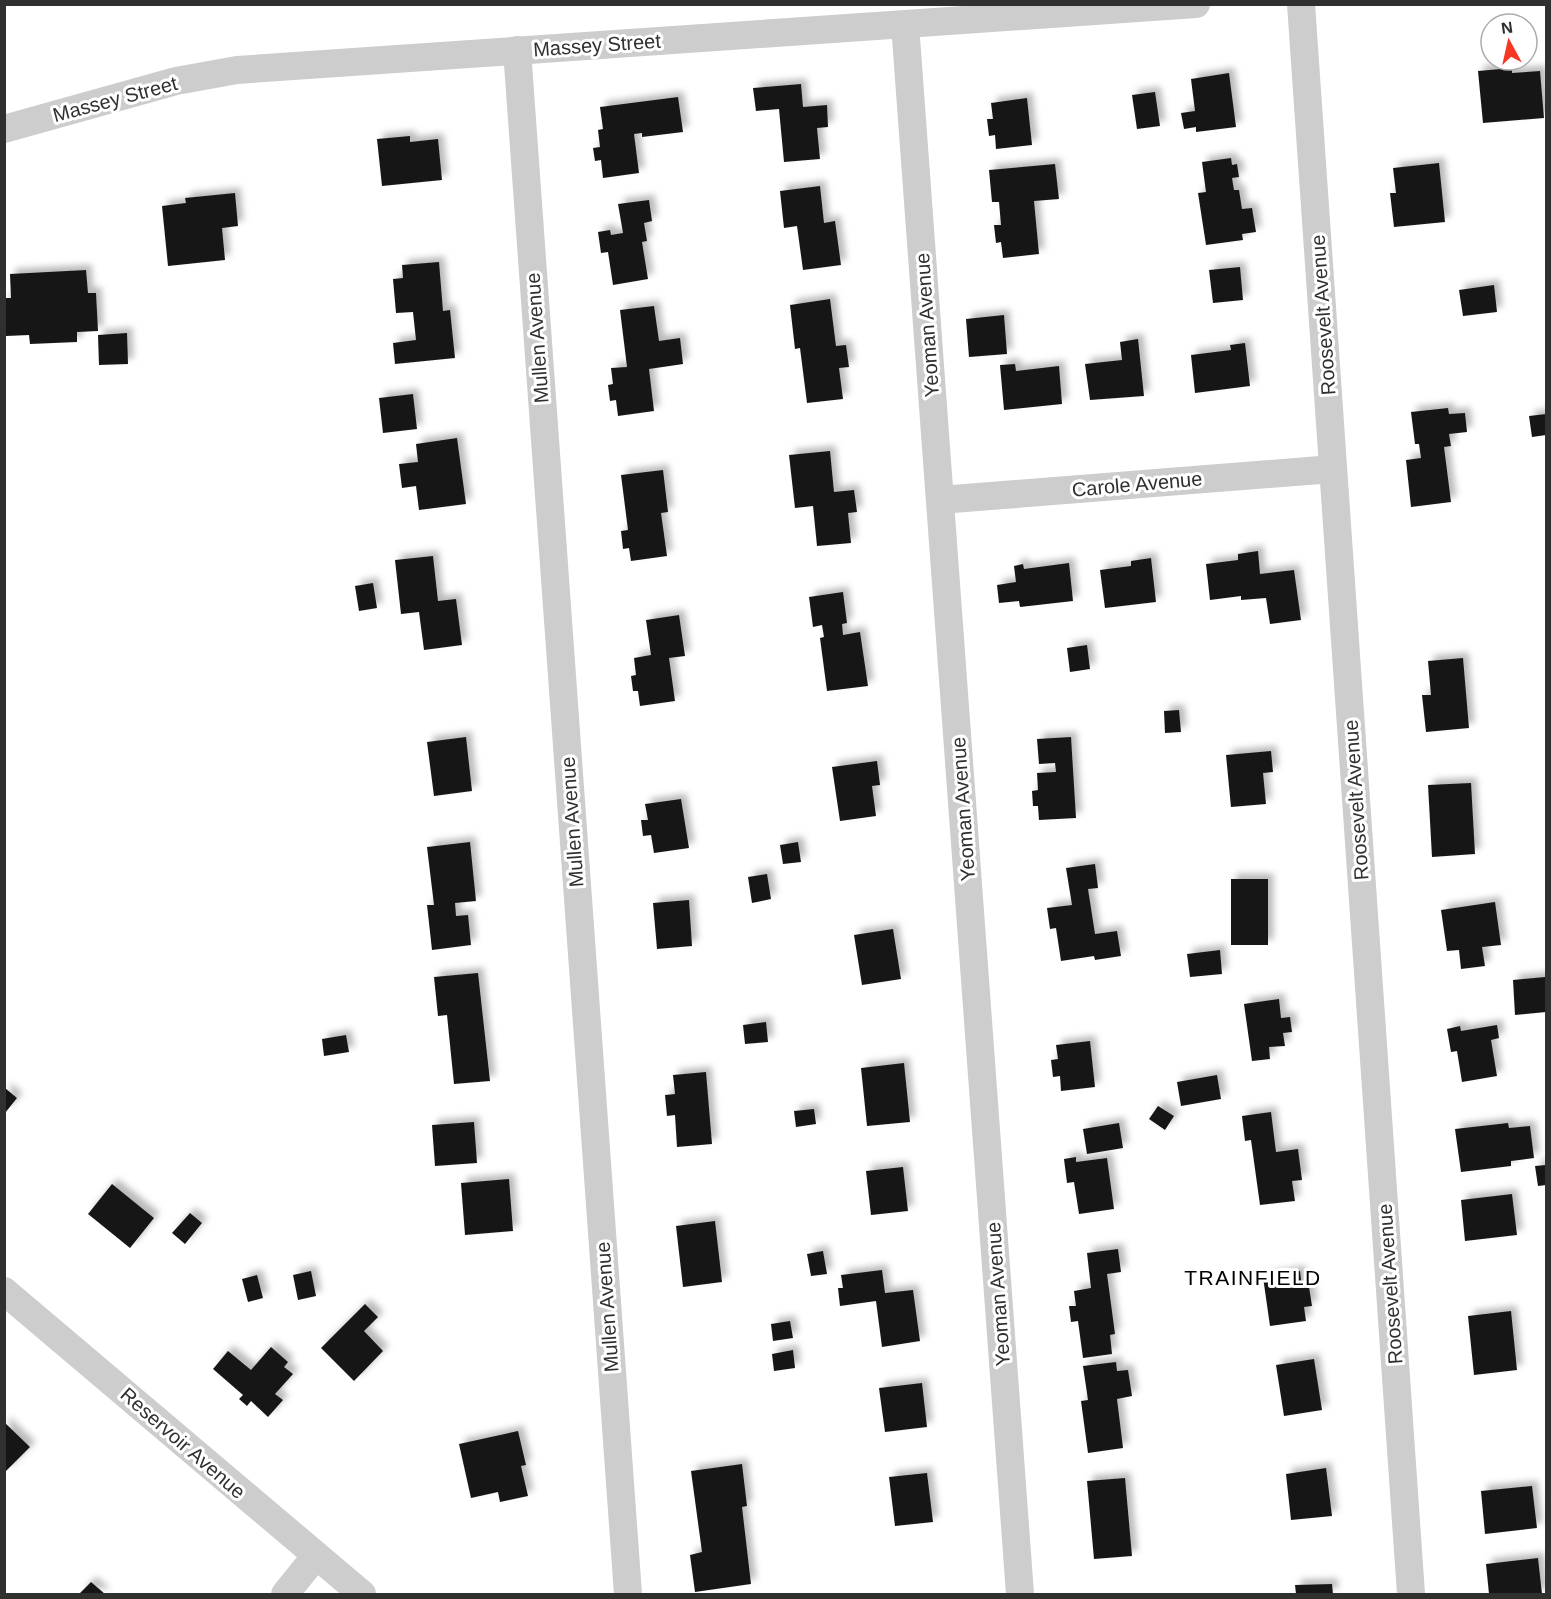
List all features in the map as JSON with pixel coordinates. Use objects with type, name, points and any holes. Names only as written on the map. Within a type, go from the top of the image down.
[{"type":"street","name":"Massey Street","points":[[4,129],[176,81],[237,70],[1196,4]]},
{"type":"street","name":"Roosevelt Avenue","points":[[1301,4],[1411,1594]]},
{"type":"street","name":"Yeoman Avenue","points":[[905,24],[1020,1594]]},
{"type":"street","name":"Mullen Avenue","points":[[516,51],[628,1594]]},
{"type":"street","name":"Carole Avenue","points":[[940,500],[1333,468]]},
{"type":"street","name":"Reservoir Avenue","points":[[4,1291],[315,1557],[362,1594]]},
{"type":"street","points":[[285,1594],[315,1557]]},
{"type":"building","points":[[1478,71],[1512,73],[1540,71],[1544,118],[1483,123]]},
{"type":"building","points":[[1229,73],[1236,127],[1196,132],[1196,127],[1184,129],[1181,113],[1195,111],[1191,79]]},
{"type":"building","points":[[801,84],[803,107],[827,105],[828,127],[817,128],[820,159],[784,162],[779,109],[756,111],[753,88]]},
{"type":"building","points":[[1155,92],[1160,126],[1137,129],[1132,95]]},
{"type":"building","points":[[678,97],[683,132],[642,137],[642,133],[634,134],[639,173],[603,178],[601,160],[595,161],[593,148],[600,147],[598,130],[603,129],[600,107]]},
{"type":"building","points":[[1027,98],[1032,145],[996,149],[995,135],[989,136],[987,119],[993,119],[991,103]]},
{"type":"building","points":[[410,136],[410,142],[438,139],[442,180],[382,186],[377,139]]},
{"type":"building","points":[[1231,158],[1232,165],[1237,164],[1239,177],[1232,178],[1234,190],[1239,190],[1242,209],[1252,208],[1256,232],[1242,234],[1243,240],[1206,245],[1198,193],[1206,192],[1202,162]]},
{"type":"building","points":[[1439,163],[1445,222],[1394,227],[1390,193],[1396,193],[1393,168]]},
{"type":"building","points":[[1055,164],[1059,199],[1034,201],[1039,254],[1003,258],[1001,242],[996,243],[994,225],[1001,225],[999,202],[992,202],[989,170]]},
{"type":"building","points":[[820,186],[824,223],[835,221],[841,265],[803,270],[797,226],[784,228],[780,191]]},
{"type":"building","points":[[235,193],[238,226],[222,228],[225,260],[168,266],[162,206],[186,203],[185,198]]},
{"type":"building","points":[[649,200],[652,221],[644,223],[647,241],[642,242],[648,279],[613,285],[608,252],[601,253],[598,232],[610,230],[611,235],[623,233],[618,204]]},
{"type":"building","points":[[439,262],[443,311],[450,310],[455,358],[395,364],[393,343],[416,340],[413,312],[396,313],[393,279],[403,278],[402,265]]},
{"type":"building","points":[[1240,267],[1243,300],[1213,303],[1209,270]]},
{"type":"building","points":[[86,270],[88,293],[96,293],[98,331],[77,332],[77,342],[30,344],[29,335],[6,336],[5,298],[11,298],[10,274]]},
{"type":"building","points":[[1494,285],[1497,312],[1463,316],[1459,290]]},
{"type":"building","points":[[830,299],[836,346],[846,345],[849,367],[839,368],[843,399],[807,403],[800,348],[795,349],[790,305]]},
{"type":"building","points":[[654,306],[659,341],[680,338],[683,364],[649,369],[654,411],[618,416],[616,400],[610,401],[608,385],[613,384],[611,368],[627,367],[620,310]]},
{"type":"building","points":[[1004,315],[1007,354],[969,357],[966,319]]},
{"type":"building","points":[[127,333],[128,364],[99,365],[98,335]]},
{"type":"building","points":[[1138,339],[1144,396],[1090,400],[1085,364],[1122,360],[1120,342]]},
{"type":"building","points":[[1245,343],[1250,386],[1195,393],[1191,355],[1231,350],[1230,345]]},
{"type":"building","points":[[1015,364],[1016,371],[1059,366],[1062,404],[1004,410],[1000,365]]},
{"type":"building","points":[[413,394],[417,429],[383,433],[379,398]]},
{"type":"building","points":[[1448,408],[1449,414],[1465,413],[1467,432],[1449,434],[1451,446],[1444,447],[1451,502],[1411,507],[1406,460],[1421,458],[1419,444],[1415,444],[1411,412]]},
{"type":"building","points":[[1546,414],[1546,435],[1532,437],[1529,416]]},
{"type":"building","points":[[457,438],[466,504],[419,510],[416,486],[402,488],[399,464],[418,462],[416,444]]},
{"type":"building","points":[[830,451],[834,492],[854,490],[857,512],[848,513],[851,543],[817,546],[813,506],[795,508],[789,455]]},
{"type":"building","points":[[663,470],[668,512],[661,513],[667,556],[631,561],[629,548],[623,549],[621,531],[628,530],[621,475]]},
{"type":"building","points":[[1258,551],[1260,574],[1294,570],[1301,620],[1270,624],[1266,598],[1241,600],[1241,596],[1210,600],[1206,564],[1238,560],[1238,554]]},
{"type":"building","points":[[433,556],[438,601],[456,599],[462,645],[424,650],[419,612],[401,614],[395,560]]},
{"type":"building","points":[[1151,558],[1156,602],[1105,608],[1100,570],[1131,566],[1131,561]]},
{"type":"building","points":[[1069,563],[1073,601],[1020,607],[1019,601],[999,603],[997,585],[1016,582],[1014,566],[1023,564],[1024,569]]},
{"type":"building","points":[[373,583],[377,608],[359,611],[355,586]]},
{"type":"building","points":[[843,592],[847,623],[842,624],[843,635],[860,632],[868,686],[827,691],[820,638],[824,637],[822,625],[813,627],[809,597]]},
{"type":"building","points":[[679,615],[685,656],[669,658],[675,701],[640,706],[638,691],[633,691],[631,676],[636,675],[634,658],[651,655],[646,620]]},
{"type":"building","points":[[1087,645],[1090,669],[1070,672],[1067,648]]},
{"type":"building","points":[[1463,658],[1469,728],[1426,732],[1422,695],[1431,695],[1428,661]]},
{"type":"building","points":[[1179,710],[1181,732],[1165,733],[1164,711]]},
{"type":"building","points":[[466,737],[472,791],[434,796],[427,742]]},
{"type":"building","points":[[1071,737],[1076,818],[1039,820],[1038,806],[1033,806],[1032,791],[1038,790],[1037,773],[1056,772],[1055,763],[1039,764],[1037,739]]},
{"type":"building","points":[[1271,751],[1273,772],[1263,773],[1266,804],[1231,807],[1226,755]]},
{"type":"building","points":[[877,761],[880,785],[872,786],[876,816],[840,821],[832,767]]},
{"type":"building","points":[[1471,783],[1475,854],[1432,857],[1428,785]]},
{"type":"building","points":[[681,799],[689,848],[654,853],[651,835],[643,836],[641,820],[648,820],[645,804]]},
{"type":"building","points":[[470,842],[476,901],[455,903],[456,916],[468,915],[471,945],[432,950],[427,905],[434,905],[427,847]]},
{"type":"building","points":[[798,842],[801,862],[783,864],[780,845]]},
{"type":"building","points":[[1095,864],[1098,888],[1088,889],[1095,934],[1117,931],[1121,956],[1095,960],[1094,956],[1061,961],[1056,928],[1050,929],[1047,908],[1072,905],[1066,868]]},
{"type":"building","points":[[767,874],[771,899],[752,903],[748,877]]},
{"type":"building","points":[[1231,879],[1268,879],[1268,945],[1231,945]]},
{"type":"building","points":[[689,900],[692,946],[657,949],[653,903]]},
{"type":"building","points":[[1495,902],[1501,945],[1482,947],[1485,966],[1461,969],[1459,950],[1447,951],[1441,910]]},
{"type":"building","points":[[893,929],[901,979],[862,985],[854,935]]},
{"type":"building","points":[[1220,950],[1222,974],[1190,977],[1187,954]]},
{"type":"building","points":[[478,973],[490,1081],[454,1084],[447,1015],[438,1016],[434,977]]},
{"type":"building","points":[[1545,977],[1546,1012],[1515,1015],[1513,980]]},
{"type":"building","points":[[1279,999],[1281,1018],[1290,1017],[1292,1032],[1283,1033],[1285,1046],[1269,1047],[1270,1059],[1252,1061],[1244,1004]]},
{"type":"building","points":[[766,1022],[768,1042],[745,1044],[743,1025]]},
{"type":"building","points":[[1497,1025],[1499,1038],[1491,1040],[1497,1076],[1462,1082],[1457,1051],[1451,1052],[1447,1029],[1460,1026],[1461,1031]]},
{"type":"building","points":[[346,1035],[349,1052],[324,1056],[322,1039]]},
{"type":"building","points":[[1090,1041],[1095,1087],[1061,1091],[1060,1076],[1053,1077],[1051,1060],[1058,1059],[1056,1045]]},
{"type":"building","points":[[904,1063],[910,1122],[867,1126],[861,1068]]},
{"type":"building","points":[[706,1072],[712,1144],[677,1147],[675,1115],[667,1116],[665,1095],[675,1094],[673,1075]]},
{"type":"building","points":[[1217,1075],[1221,1099],[1181,1106],[1177,1082]]},
{"type":"building","points":[[5,1088],[17,1098],[5,1113]]},
{"type":"building","points":[[1158,1106],[1174,1116],[1165,1130],[1149,1119]]},
{"type":"building","points":[[814,1109],[816,1124],[796,1127],[794,1111]]},
{"type":"building","points":[[1271,1112],[1276,1152],[1298,1149],[1302,1180],[1292,1181],[1295,1201],[1260,1205],[1251,1140],[1245,1141],[1242,1116]]},
{"type":"building","points":[[474,1122],[477,1163],[435,1166],[432,1125]]},
{"type":"building","points":[[1119,1123],[1123,1148],[1087,1154],[1083,1129]]},
{"type":"building","points":[[1508,1123],[1509,1128],[1530,1126],[1534,1158],[1511,1161],[1511,1166],[1461,1172],[1455,1129]]},
{"type":"building","points":[[1076,1157],[1076,1162],[1107,1158],[1114,1209],[1079,1214],[1074,1182],[1067,1183],[1064,1159]]},
{"type":"building","points":[[1546,1165],[1546,1185],[1538,1186],[1535,1166]]},
{"type":"building","points":[[903,1167],[908,1211],[871,1215],[866,1171]]},
{"type":"building","points":[[509,1179],[513,1231],[465,1235],[461,1183]]},
{"type":"building","points":[[112,1184],[154,1218],[130,1248],[88,1214]]},
{"type":"building","points":[[1512,1194],[1517,1235],[1465,1241],[1461,1200]]},
{"type":"building","points":[[190,1213],[202,1223],[185,1244],[172,1233]]},
{"type":"building","points":[[715,1221],[722,1282],[683,1287],[676,1226]]},
{"type":"building","points":[[1118,1249],[1121,1272],[1107,1274],[1115,1334],[1110,1335],[1112,1354],[1083,1358],[1078,1321],[1071,1322],[1069,1306],[1076,1306],[1074,1291],[1091,1288],[1087,1253]]},
{"type":"building","points":[[823,1251],[827,1274],[811,1276],[807,1254]]},
{"type":"building","points":[[882,1270],[885,1293],[913,1290],[920,1341],[882,1347],[876,1301],[840,1306],[838,1288],[843,1288],[841,1275]]},
{"type":"building","points":[[311,1271],[316,1296],[298,1300],[293,1275]]},
{"type":"building","points":[[1300,1271],[1302,1288],[1309,1287],[1312,1306],[1304,1307],[1306,1321],[1270,1326],[1263,1277]]},
{"type":"building","points":[[257,1275],[263,1298],[248,1302],[242,1279]]},
{"type":"building","points":[[365,1304],[378,1317],[364,1331],[383,1351],[354,1381],[321,1348]]},
{"type":"building","points":[[1511,1311],[1517,1370],[1474,1375],[1468,1316]]},
{"type":"building","points":[[790,1321],[793,1338],[773,1341],[771,1324]]},
{"type":"building","points":[[271,1347],[288,1362],[284,1367],[293,1374],[275,1394],[283,1400],[268,1417],[251,1401],[247,1406],[239,1399],[243,1395],[213,1369],[228,1351],[251,1370]]},
{"type":"building","points":[[793,1350],[795,1368],[774,1371],[772,1354]]},
{"type":"building","points":[[1314,1359],[1322,1410],[1284,1416],[1276,1365]]},
{"type":"building","points":[[1116,1362],[1117,1371],[1128,1370],[1132,1396],[1117,1399],[1123,1448],[1088,1453],[1081,1401],[1088,1400],[1083,1366]]},
{"type":"building","points":[[922,1383],[927,1427],[885,1432],[879,1388]]},
{"type":"building","points":[[4,1422],[30,1447],[4,1473]]},
{"type":"building","points":[[518,1431],[526,1465],[521,1466],[528,1496],[500,1502],[498,1492],[471,1498],[459,1444]]},
{"type":"building","points":[[742,1464],[747,1506],[742,1507],[751,1584],[695,1592],[690,1555],[702,1552],[691,1471]]},
{"type":"building","points":[[1326,1468],[1332,1516],[1291,1520],[1286,1474]]},
{"type":"building","points":[[927,1473],[933,1522],[895,1526],[889,1477]]},
{"type":"building","points":[[1125,1478],[1132,1556],[1094,1559],[1087,1481]]},
{"type":"building","points":[[1532,1486],[1537,1528],[1485,1534],[1481,1491]]},
{"type":"building","points":[[1538,1558],[1542,1594],[1489,1594],[1486,1564]]},
{"type":"building","points":[[91,1582],[105,1594],[79,1594]]},
{"type":"building","points":[[1332,1584],[1333,1594],[1296,1594],[1295,1585]]},
{"type":"district","name":"TRAINFIELD","points":[[1253,1277]]}]
